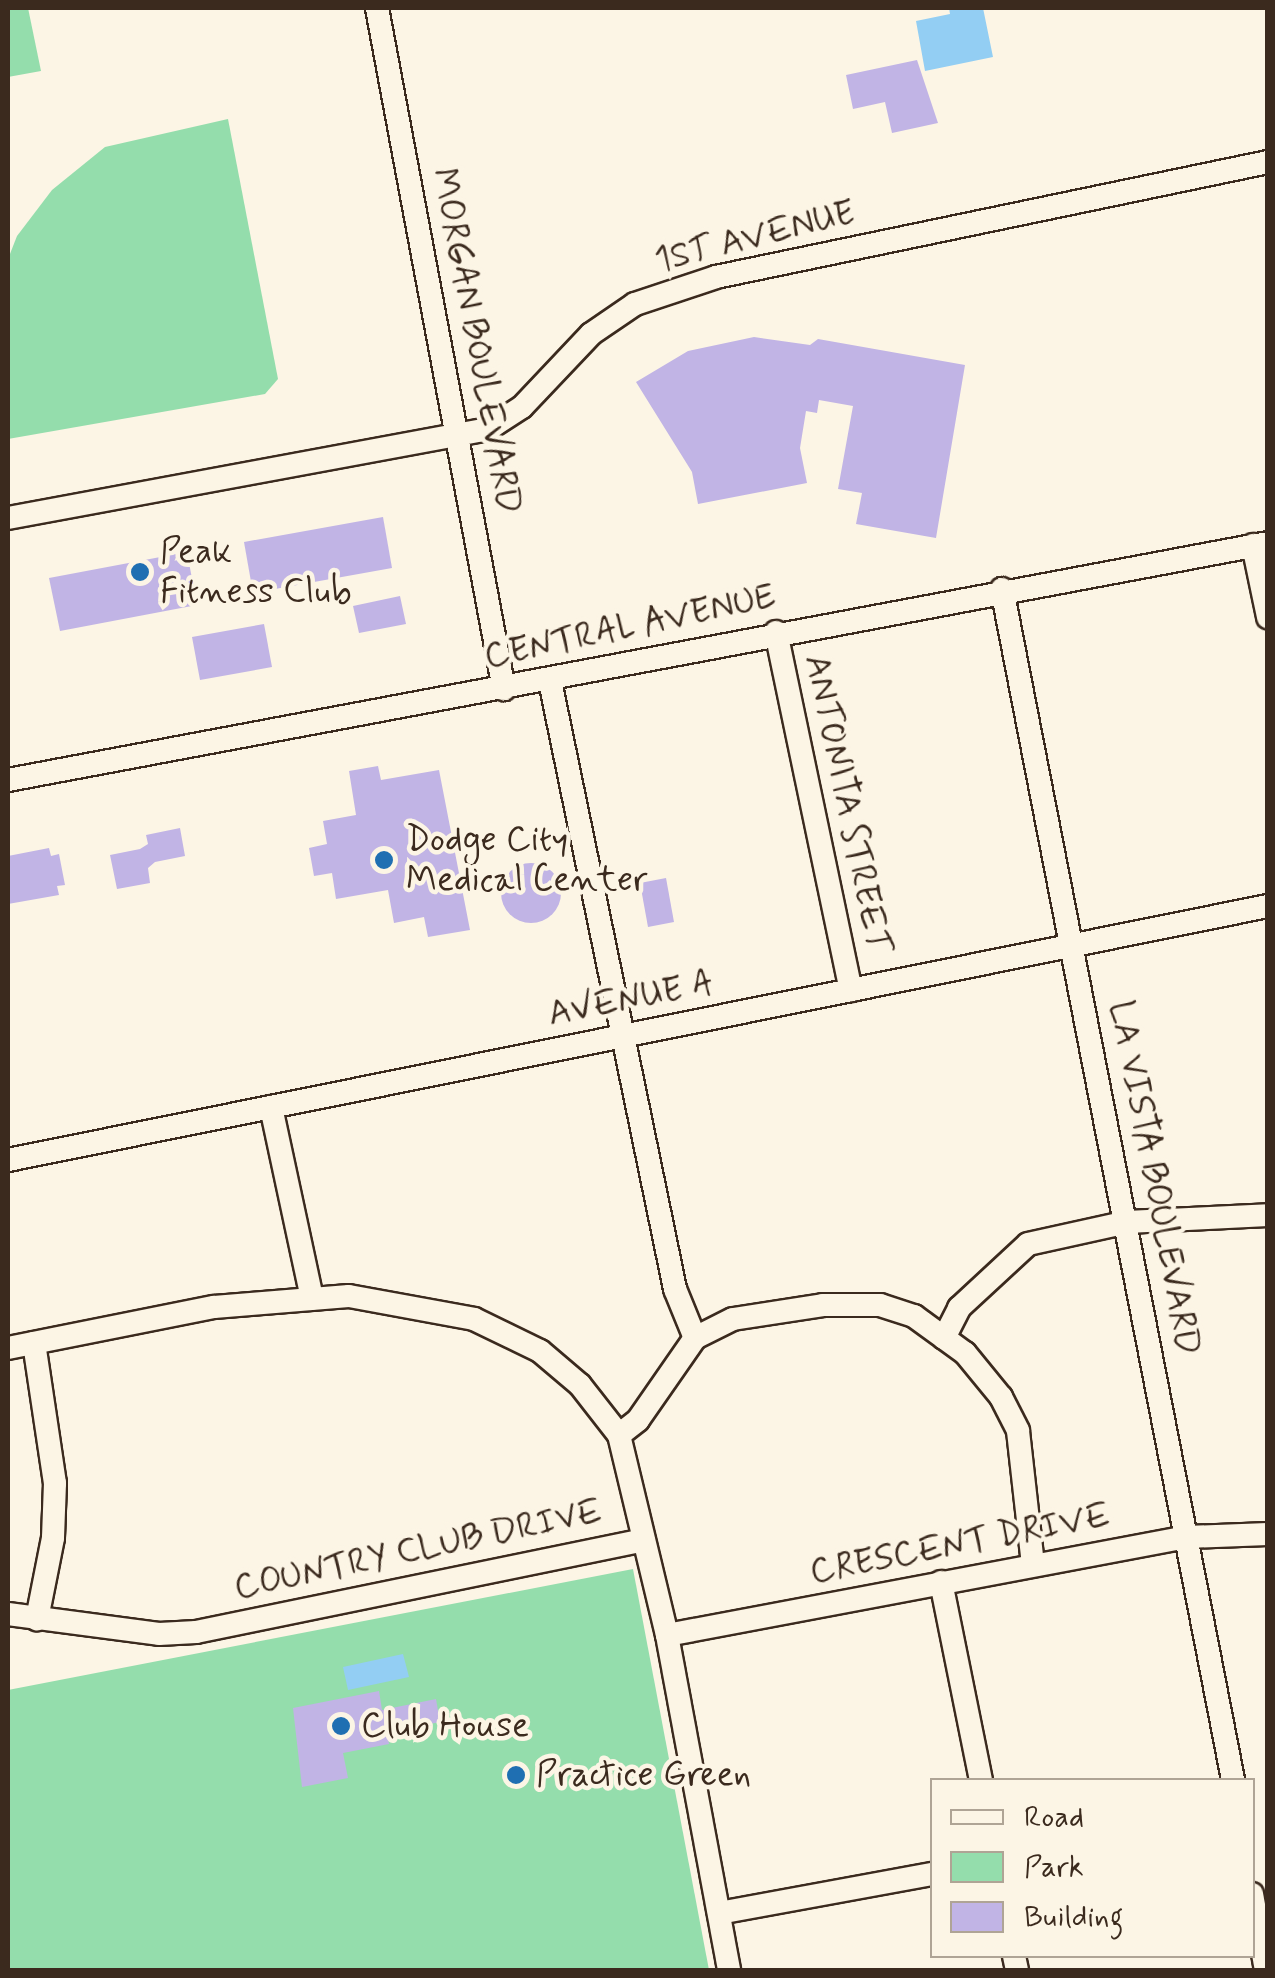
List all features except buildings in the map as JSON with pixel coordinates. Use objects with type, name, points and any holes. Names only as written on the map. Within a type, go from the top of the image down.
[{"type":"street","name":"MORGAN BOULEVARD","points":[[377,8],[504,689]]},
{"type":"street","name":"1ST AVENUE","points":[[8,518],[488,430],[522,407],[592,334],[635,304],[716,276],[1268,162]]},
{"type":"street","name":"CENTRAL AVENUE","points":[[8,780],[550,681],[1002,589],[1260,544]]},
{"type":"street","points":[[1260,544],[1268,617]]},
{"type":"street","name":"LA VISTA BOULEVARD","points":[[1002,589],[1233,1778]]},
{"type":"street","name":"ANTONITA STREET","points":[[776,632],[851,990]]},
{"type":"street","points":[[550,681],[675,1289],[694,1338]]},
{"type":"street","name":"AVENUE A","points":[[8,1160],[1268,906]]},
{"type":"street","points":[[271,1107],[312,1299]]},
{"type":"street","points":[[944,1338],[970,1296],[1028,1244],[1127,1222],[1268,1216]]},
{"type":"street","points":[[8,1348],[214,1307],[312,1299],[378,1300],[474,1319],[540,1351],[580,1385],[620,1435],[644,1540]]},
{"type":"street","points":[[620,1435],[638,1420],[694,1338],[734,1319],[823,1305],[880,1305],[914,1316],[944,1338],[1001,1397],[1018,1431],[1033,1565]]},
{"type":"street","points":[[34,1343],[55,1483],[53,1538],[37,1619]]},
{"type":"street","name":"CRESCENT DRIVE","points":[[668,1634],[1186,1538],[1268,1534]]},
{"type":"street","name":"COUNTRY CLUB DRIVE","points":[[8,1614],[158,1634],[196,1632],[644,1540],[668,1634],[729,1970]]},
{"type":"street","points":[[941,1582],[982,1778]]},
{"type":"street","points":[[719,1914],[930,1874]]},
{"type":"street","points":[[1255,1910],[1266,1970]]},
{"type":"green space","points":[[8,8],[28,8],[41,71],[8,77]]},
{"type":"green space","points":[[228,119],[278,379],[265,394],[8,439],[8,259],[17,236],[52,190],[105,147]]},
{"type":"green space","points":[[633,1569],[709,1970],[8,1970],[8,1690]]},
{"type":"water","points":[[949,8],[983,8],[993,57],[925,71],[916,21],[950,14]]},
{"type":"water","points":[[403,1654],[409,1677],[348,1690],[343,1667]]},
{"type":"place","name":"Peak Fitness Club","points":[[140,572]]},
{"type":"place","name":"Dodge City Medical Center","points":[[384,860]]},
{"type":"place","name":"Club House","points":[[341,1726]]},
{"type":"place","name":"Practice Green","points":[[516,1775]]}]
